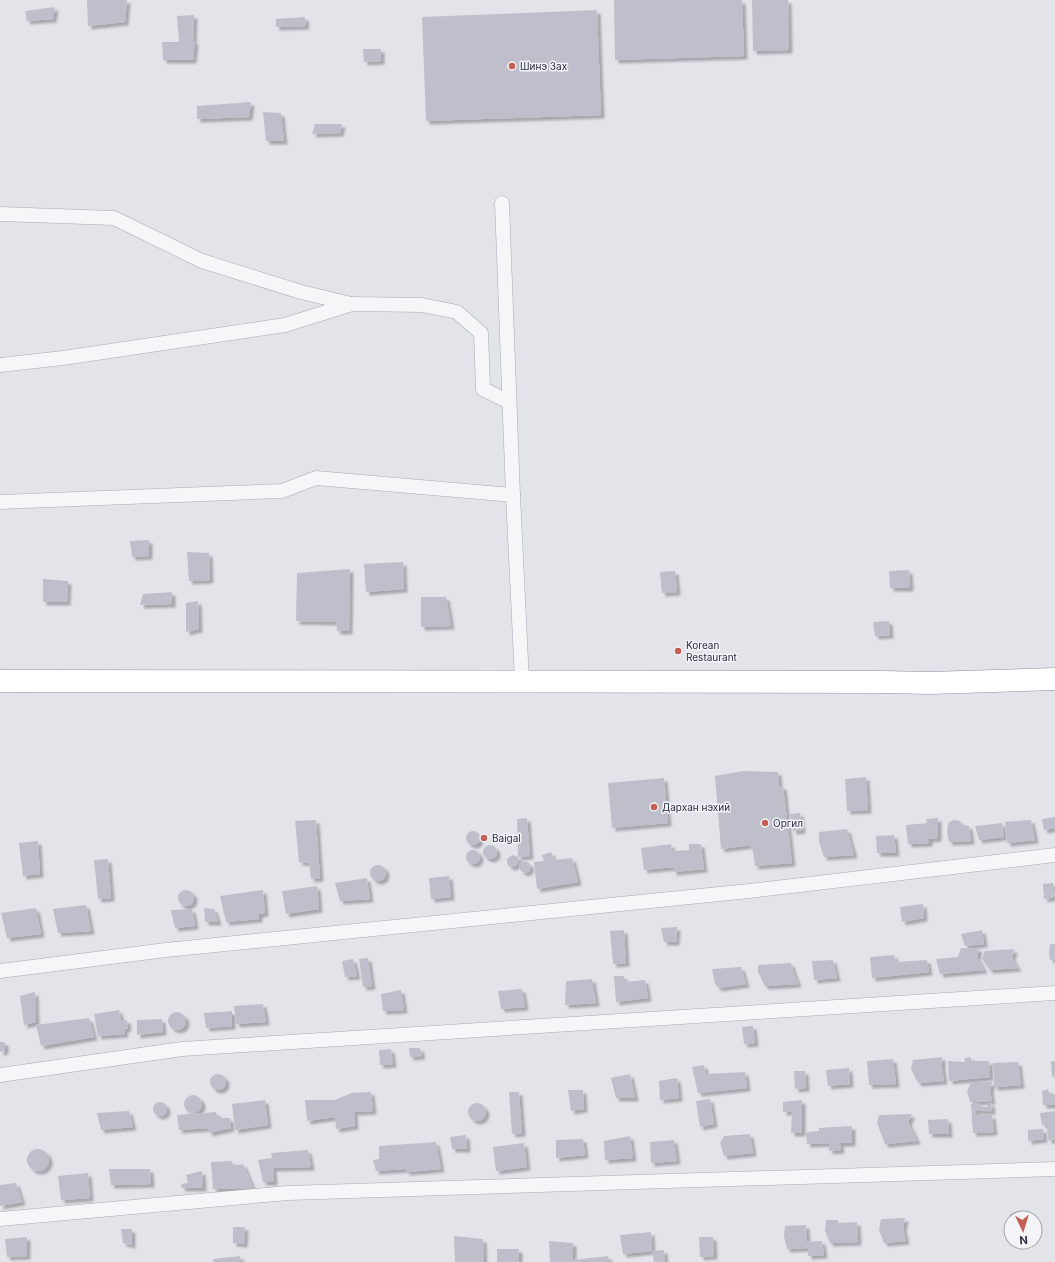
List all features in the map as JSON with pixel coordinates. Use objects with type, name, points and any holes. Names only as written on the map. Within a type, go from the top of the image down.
[{"type":"highway","points":[[0,681],[930,683],[1055,679]]},
{"type":"street","points":[[502,202],[509,402],[522,681]]},
{"type":"street","points":[[0,214],[114,218],[202,262],[301,292],[352,304],[422,305],[457,312],[481,333],[483,389],[509,402]]},
{"type":"street","points":[[0,364],[64,358],[285,325],[352,304]]},
{"type":"street","points":[[0,502],[282,491],[316,478],[513,495]]},
{"type":"street","points":[[0,971],[166,950],[749,891],[1055,855]]},
{"type":"street","points":[[0,1075],[182,1049],[1055,993]]},
{"type":"street","points":[[0,1219],[288,1193],[1055,1169]]},
{"type":"building","points":[[87,0],[127,0],[125,22],[88,26]]},
{"type":"building","points":[[614,0],[742,0],[744,56],[615,60]]},
{"type":"building","points":[[752,0],[788,0],[789,50],[753,51]]},
{"type":"building","points":[[55,7],[53,19],[27,21],[25,11]]},
{"type":"building","name":"Шинэ Зах","points":[[597,10],[601,115],[426,121],[422,17]]},
{"type":"building","points":[[194,15],[193,41],[195,41],[193,60],[163,60],[162,42],[179,42],[177,16]]},
{"type":"building","points":[[305,17],[306,26],[276,27],[276,19]]},
{"type":"building","points":[[363,49],[381,49],[381,61],[364,62]]},
{"type":"building","points":[[251,102],[249,117],[197,119],[197,106]]},
{"type":"building","points":[[263,112],[281,113],[284,141],[266,141]]},
{"type":"building","points":[[315,124],[342,124],[340,133],[312,134]]},
{"type":"building","points":[[149,540],[149,556],[132,557],[130,541]]},
{"type":"building","points":[[187,552],[209,553],[210,580],[189,581]]},
{"type":"building","points":[[403,562],[404,589],[366,592],[364,564]]},
{"type":"building","points":[[350,569],[349,631],[337,631],[336,622],[296,621],[297,573]]},
{"type":"building","points":[[909,570],[910,588],[890,588],[889,571]]},
{"type":"building","points":[[675,571],[677,592],[662,593],[660,572]]},
{"type":"building","points":[[43,579],[68,581],[67,602],[43,602]]},
{"type":"building","points":[[172,592],[172,604],[140,605],[143,594]]},
{"type":"building","points":[[421,597],[446,597],[451,626],[421,627]]},
{"type":"building","points":[[198,601],[199,629],[186,632],[186,603]]},
{"type":"building","points":[[889,621],[890,635],[875,636],[873,622]]},
{"type":"building","points":[[743,771],[778,772],[779,786],[783,786],[792,863],[755,866],[753,851],[750,845],[721,849],[715,776]]},
{"type":"building","points":[[866,777],[868,810],[847,811],[845,779]]},
{"type":"building","points":[[664,778],[668,823],[612,828],[608,783]]},
{"type":"building","points":[[800,813],[802,830],[793,831],[790,814]]},
{"type":"building","points":[[1055,817],[1055,828],[1044,830],[1042,819]]},
{"type":"building","points":[[527,818],[530,856],[518,857],[517,819]]},
{"type":"building","points":[[938,818],[938,838],[929,839],[929,843],[908,844],[906,825],[927,823],[926,819]]},
{"type":"building","points":[[316,820],[320,878],[311,879],[309,863],[299,862],[295,821]]},
{"type":"building","points":[[954,820],[960,821],[962,825],[969,826],[971,841],[949,842],[947,832],[948,825],[949,822]]},
{"type":"building","points":[[1031,820],[1035,840],[1007,843],[1005,822]]},
{"type":"building","points":[[1002,823],[1004,837],[979,840],[975,826]]},
{"type":"building","points":[[847,829],[854,855],[824,857],[819,842],[819,832]]},
{"type":"building","points":[[470,831],[476,831],[480,835],[480,841],[476,845],[470,845],[466,841],[466,835]]},
{"type":"building","points":[[894,835],[896,853],[877,853],[876,836]]},
{"type":"building","points":[[38,841],[40,874],[23,876],[19,843]]},
{"type":"building","points":[[671,844],[672,851],[689,850],[689,844],[701,844],[704,869],[673,872],[673,867],[644,870],[641,848]]},
{"type":"building","points":[[490,845],[495,847],[497,852],[495,857],[490,859],[485,857],[483,852],[485,847]]},
{"type":"building","points":[[470,850],[476,850],[480,854],[480,860],[476,864],[470,864],[466,860],[466,854]]},
{"type":"building","points":[[551,852],[554,860],[572,858],[578,882],[537,889],[534,862],[544,861],[542,855]]},
{"type":"building","points":[[512,855],[518,857],[519,861],[518,864],[513,867],[509,866],[507,863],[507,859]]},
{"type":"building","points":[[108,859],[111,898],[98,899],[94,860]]},
{"type":"building","points":[[523,862],[527,862],[529,863],[529,871],[523,872],[520,869],[520,865]]},
{"type":"building","points":[[378,865],[384,867],[386,873],[384,879],[378,881],[372,879],[370,873],[372,867]]},
{"type":"building","points":[[449,876],[451,897],[431,899],[429,878]]},
{"type":"building","points":[[367,878],[370,899],[340,901],[335,883]]},
{"type":"building","points":[[1053,883],[1055,897],[1044,899],[1043,884]]},
{"type":"building","points":[[317,886],[319,909],[286,914],[282,891]]},
{"type":"building","points":[[186,890],[192,892],[194,898],[192,904],[186,906],[180,904],[178,898],[180,892]]},
{"type":"building","points":[[263,890],[265,913],[259,914],[259,919],[226,922],[220,896]]},
{"type":"building","points":[[923,904],[924,918],[902,922],[900,907]]},
{"type":"building","points":[[86,905],[91,931],[58,933],[53,909]]},
{"type":"building","points":[[36,908],[41,934],[7,938],[1,913]]},
{"type":"building","points":[[204,908],[214,909],[218,922],[205,922]]},
{"type":"building","points":[[192,909],[195,926],[175,928],[171,910]]},
{"type":"building","points":[[677,927],[676,942],[664,942],[661,928]]},
{"type":"building","points":[[624,930],[626,963],[613,964],[610,931]]},
{"type":"building","points":[[982,930],[984,944],[965,946],[961,934]]},
{"type":"building","points":[[1050,944],[1055,944],[1055,959],[1050,960],[1049,952]]},
{"type":"building","points":[[961,948],[979,948],[977,957],[984,970],[940,974],[936,959],[958,957]]},
{"type":"building","points":[[1014,949],[1012,958],[1018,968],[990,970],[982,959],[985,951]]},
{"type":"building","points":[[894,955],[896,962],[927,960],[929,972],[872,978],[870,957]]},
{"type":"building","points":[[368,958],[372,986],[363,987],[359,959]]},
{"type":"building","points":[[353,959],[357,976],[345,977],[342,961]]},
{"type":"building","points":[[833,960],[837,978],[814,980],[812,961]]},
{"type":"building","points":[[791,963],[798,984],[765,986],[758,972],[758,965]]},
{"type":"building","points":[[741,967],[746,984],[719,988],[715,984],[712,969]]},
{"type":"building","points":[[614,976],[624,976],[624,982],[645,980],[648,998],[616,1002]]},
{"type":"building","points":[[592,979],[596,1003],[565,1005],[566,981]]},
{"type":"building","points":[[522,989],[525,1007],[501,1009],[498,991]]},
{"type":"building","points":[[401,990],[404,1010],[383,1011],[381,994]]},
{"type":"building","points":[[35,992],[36,1022],[24,1025],[20,996]]},
{"type":"building","points":[[263,1004],[266,1022],[236,1024],[234,1006]]},
{"type":"building","points":[[119,1010],[121,1020],[127,1020],[128,1028],[124,1029],[125,1034],[98,1036],[94,1014]]},
{"type":"building","points":[[232,1011],[232,1026],[206,1028],[204,1013]]},
{"type":"building","points":[[177,1012],[183,1015],[186,1021],[183,1027],[177,1030],[171,1027],[168,1021],[171,1015]]},
{"type":"building","points":[[89,1018],[94,1037],[41,1046],[36,1025]]},
{"type":"building","points":[[162,1019],[163,1032],[137,1035],[137,1020]]},
{"type":"building","points":[[753,1026],[755,1043],[744,1044],[742,1027]]},
{"type":"building","points":[[0,1042],[5,1042],[5,1051],[0,1052]]},
{"type":"building","points":[[409,1048],[420,1048],[422,1056],[410,1057]]},
{"type":"building","points":[[391,1049],[393,1064],[380,1065],[379,1050]]},
{"type":"building","points":[[942,1057],[944,1081],[918,1083],[911,1069],[913,1060]]},
{"type":"building","points":[[971,1057],[971,1061],[989,1061],[990,1077],[949,1081],[948,1061],[964,1062],[965,1058]]},
{"type":"building","points":[[893,1059],[896,1084],[869,1085],[867,1061]]},
{"type":"building","points":[[1051,1061],[1055,1061],[1055,1076],[1052,1077]]},
{"type":"building","points":[[1018,1062],[1021,1085],[994,1087],[993,1063]]},
{"type":"building","points":[[704,1065],[706,1074],[745,1072],[747,1088],[698,1093],[692,1067]]},
{"type":"building","points":[[849,1068],[850,1084],[828,1086],[826,1070]]},
{"type":"building","points":[[794,1071],[805,1071],[806,1088],[795,1089]]},
{"type":"building","points":[[218,1074],[225,1079],[226,1082],[221,1089],[218,1090],[211,1085],[210,1082],[215,1075]]},
{"type":"building","points":[[630,1074],[635,1098],[616,1098],[611,1078]]},
{"type":"building","points":[[677,1078],[679,1098],[660,1100],[659,1081]]},
{"type":"building","points":[[971,1082],[992,1082],[990,1090],[992,1101],[970,1102],[967,1091]]},
{"type":"building","points":[[1048,1089],[1049,1094],[1055,1094],[1055,1105],[1043,1105],[1042,1091]]},
{"type":"building","points":[[568,1090],[583,1090],[584,1109],[571,1111]]},
{"type":"building","points":[[371,1092],[373,1111],[354,1112],[355,1126],[336,1129],[335,1117],[307,1121],[305,1100],[334,1100],[352,1093]]},
{"type":"building","points":[[509,1092],[519,1092],[522,1133],[512,1134]]},
{"type":"building","points":[[193,1095],[199,1098],[202,1104],[199,1110],[193,1113],[187,1110],[184,1104],[187,1098]]},
{"type":"building","points":[[710,1099],[714,1124],[700,1127],[696,1101]]},
{"type":"building","points":[[265,1100],[268,1125],[235,1130],[232,1104]]},
{"type":"building","points":[[802,1100],[802,1133],[791,1133],[792,1112],[783,1112],[783,1102]]},
{"type":"building","points":[[157,1102],[163,1102],[167,1106],[167,1112],[163,1116],[157,1116],[153,1112],[153,1106]]},
{"type":"building","points":[[477,1103],[483,1106],[486,1112],[483,1118],[477,1121],[471,1118],[468,1112],[471,1106]]},
{"type":"building","points":[[978,1103],[979,1107],[988,1107],[988,1103],[991,1103],[992,1111],[974,1111],[975,1115],[992,1115],[994,1132],[973,1133],[971,1104]]},
{"type":"building","points":[[129,1111],[133,1127],[101,1130],[97,1113]]},
{"type":"building","points":[[1055,1111],[1055,1140],[1048,1140],[1047,1124],[1042,1125],[1040,1113]]},
{"type":"building","points":[[216,1112],[218,1118],[230,1118],[231,1128],[209,1133],[208,1128],[179,1130],[177,1115]]},
{"type":"building","points":[[912,1114],[908,1122],[917,1141],[885,1144],[877,1123],[879,1115]]},
{"type":"building","points":[[948,1119],[949,1134],[929,1134],[928,1120]]},
{"type":"building","points":[[852,1126],[852,1143],[840,1143],[841,1150],[829,1151],[829,1143],[807,1144],[806,1132],[819,1131],[819,1128]]},
{"type":"building","points":[[1043,1129],[1044,1139],[1028,1141],[1028,1130]]},
{"type":"building","points":[[750,1134],[753,1153],[724,1156],[720,1143],[724,1136]]},
{"type":"building","points":[[466,1135],[467,1149],[452,1149],[450,1137]]},
{"type":"building","points":[[630,1136],[633,1158],[605,1160],[604,1141]]},
{"type":"building","points":[[583,1139],[585,1155],[556,1158],[556,1140]]},
{"type":"building","points":[[674,1140],[677,1161],[651,1163],[650,1142]]},
{"type":"building","points":[[436,1142],[441,1169],[406,1172],[406,1169],[376,1171],[373,1160],[379,1159],[379,1146]]},
{"type":"building","points":[[524,1143],[527,1167],[496,1171],[493,1147]]},
{"type":"building","points":[[34,1149],[42,1149],[49,1156],[49,1164],[42,1171],[34,1171],[27,1164],[27,1156]]},
{"type":"building","points":[[308,1150],[311,1167],[273,1168],[274,1182],[263,1182],[258,1160],[272,1158],[271,1153]]},
{"type":"building","points":[[232,1161],[233,1166],[243,1164],[253,1188],[213,1189],[211,1162]]},
{"type":"building","points":[[109,1169],[150,1169],[151,1184],[111,1185]]},
{"type":"building","points":[[202,1171],[203,1188],[182,1188],[181,1184],[188,1183],[186,1175]]},
{"type":"building","points":[[88,1173],[90,1198],[61,1200],[58,1176]]},
{"type":"building","points":[[16,1183],[22,1202],[0,1206],[0,1185]]},
{"type":"building","points":[[905,1218],[903,1228],[906,1241],[884,1243],[879,1230],[881,1219]]},
{"type":"building","points":[[826,1220],[838,1220],[838,1223],[857,1222],[858,1242],[830,1243],[825,1231]]},
{"type":"building","points":[[806,1225],[807,1242],[822,1241],[824,1255],[808,1256],[808,1248],[787,1249],[784,1236],[785,1226]]},
{"type":"building","points":[[233,1227],[245,1227],[244,1244],[233,1243]]},
{"type":"building","points":[[121,1229],[132,1229],[132,1245],[123,1243]]},
{"type":"building","points":[[651,1232],[652,1251],[623,1254],[620,1235]]},
{"type":"building","points":[[454,1236],[483,1239],[484,1262],[455,1262]]},
{"type":"building","points":[[27,1237],[27,1256],[7,1257],[5,1239]]},
{"type":"building","points":[[699,1237],[713,1237],[714,1256],[700,1257]]},
{"type":"building","points":[[549,1241],[573,1243],[573,1260],[608,1256],[609,1262],[550,1262]]},
{"type":"building","points":[[497,1249],[519,1249],[519,1262],[497,1262]]},
{"type":"building","points":[[664,1250],[665,1262],[654,1262],[652,1251]]},
{"type":"building","points":[[240,1256],[241,1262],[214,1262],[213,1259]]},
{"type":"place","name":"Шинэ Зах","points":[[512,66]]},
{"type":"place","name":"Korean Restaurant","points":[[678,651]]},
{"type":"place","name":"Дархан нэхий","points":[[654,807]]},
{"type":"place","name":"Оргил","points":[[765,823]]},
{"type":"place","name":"Baigal","points":[[484,838]]}]
